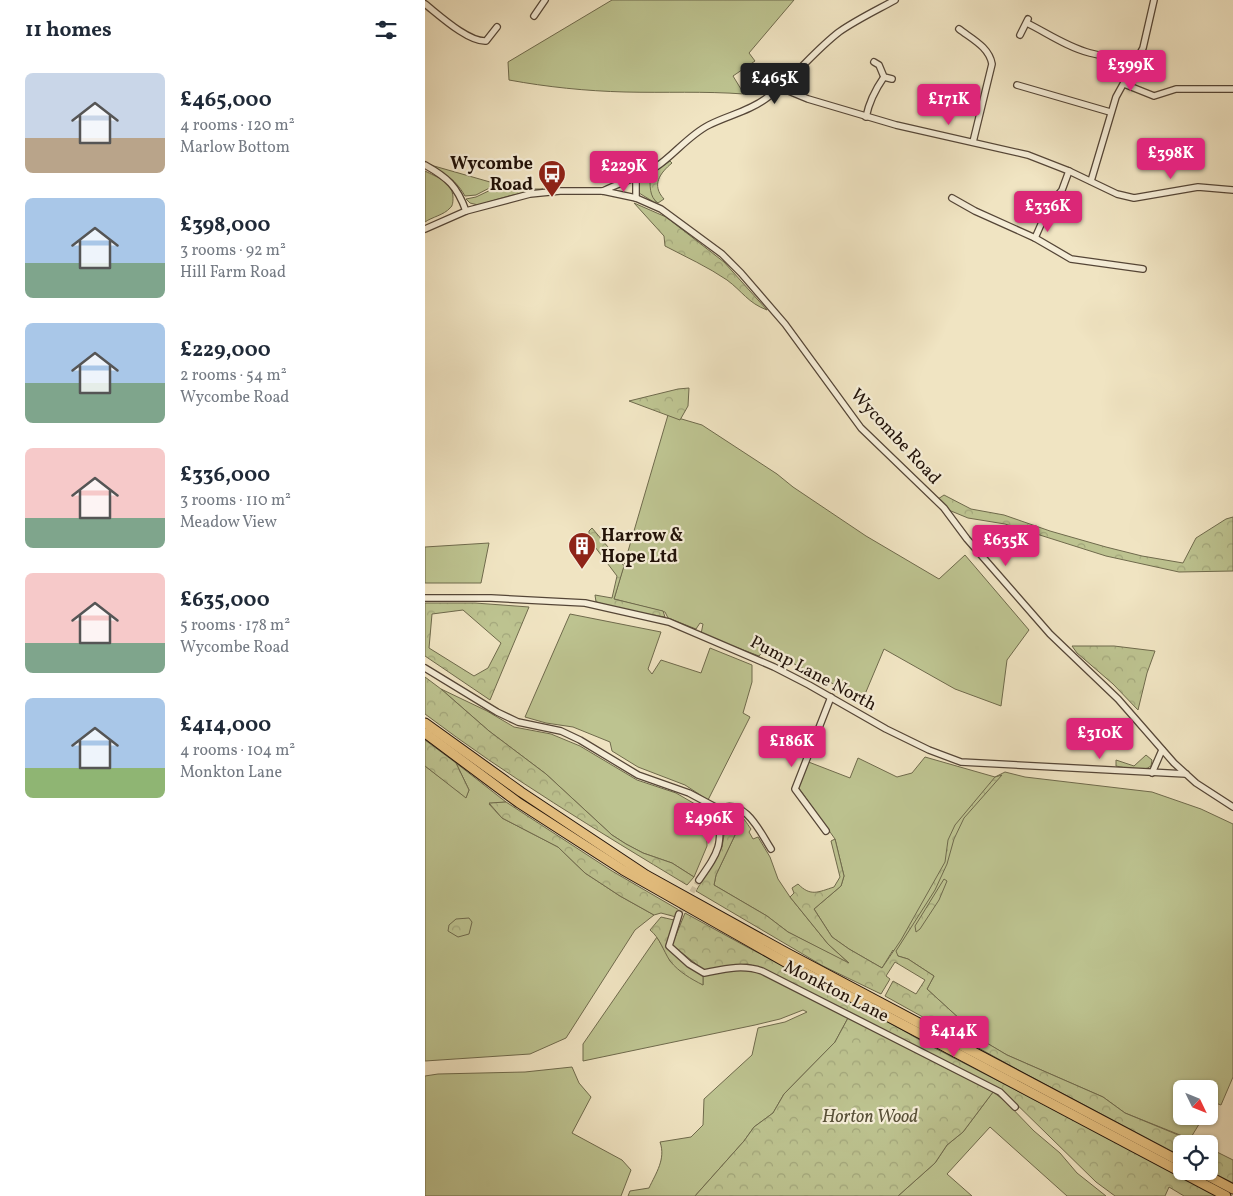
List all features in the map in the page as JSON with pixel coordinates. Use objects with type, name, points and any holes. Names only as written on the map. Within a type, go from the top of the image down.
[{"type":"highway","points":[[425,723],[521,792],[646,874],[787,953],[1173,1158]]},
{"type":"highway","points":[[425,733],[519,803],[623,870],[787,963],[1226,1196]]},
{"type":"highway","points":[[1216,1180],[1233,1189]]},
{"type":"street","points":[[534,16],[545,0]]},
{"type":"street","points":[[603,191],[653,169],[673,155],[695,134],[709,125],[746,110],[768,97],[820,47],[840,31],[895,0]]},
{"type":"street","points":[[1091,180],[1116,97],[1143,48],[1154,0]]},
{"type":"street","points":[[425,4],[447,22],[479,41],[486,41],[497,27]]},
{"type":"street","points":[[1020,35],[1027,21],[1070,46],[1090,53],[1125,59],[1135,63]]},
{"type":"street","points":[[959,29],[976,46],[991,56],[992,64],[973,142]]},
{"type":"street","points":[[491,34],[497,39]]},
{"type":"street","points":[[874,62],[879,65],[884,78]]},
{"type":"street","points":[[866,117],[875,91],[884,78]]},
{"type":"street","points":[[884,78],[892,79]]},
{"type":"street","points":[[1124,84],[1154,96],[1176,89],[1233,88]]},
{"type":"street","points":[[1017,85],[1029,86],[1111,112]]},
{"type":"street","points":[[779,87],[807,99],[866,117],[1028,155],[1091,180],[1105,190],[1134,198],[1198,187],[1233,190]]},
{"type":"street","points":[[425,165],[444,176],[454,186],[466,211]]},
{"type":"street","points":[[1035,238],[1050,204],[1062,190],[1069,171]]},
{"type":"street","points":[[636,178],[636,198]]},
{"type":"street","name":"Wycombe Road","points":[[425,229],[466,211],[530,194],[578,190],[603,191],[636,198],[661,209],[722,254],[741,273],[785,324],[861,428],[944,508],[967,538],[1050,634],[1118,699],[1162,750],[1186,774],[1197,784],[1233,807]]},
{"type":"street","points":[[956,198],[975,211],[1002,220],[1071,258],[1140,267]]},
{"type":"street","name":"Pump Lane North","points":[[425,598],[491,598],[585,603],[669,622],[774,667],[831,697],[885,729],[929,750],[961,762],[1186,774]]},
{"type":"street","points":[[425,668],[497,712],[518,722],[561,731],[638,774],[689,793],[719,810],[729,807],[740,810],[753,820],[771,849]]},
{"type":"street","points":[[826,831],[795,789],[831,697]]},
{"type":"street","points":[[1152,773],[1162,750]]},
{"type":"street","points":[[699,880],[714,859],[719,847],[721,836],[719,810]]},
{"type":"street","name":"Monkton Lane","points":[[679,914],[669,946],[689,964],[704,973],[738,967],[751,967],[762,971],[1000,1092],[1015,1107]]},
{"type":"green space","points":[[612,0],[794,0],[749,53],[755,61],[733,76],[744,94],[596,91],[552,87],[509,80],[508,62]]},
{"type":"green space","points":[[670,161],[672,163],[659,180],[658,189],[664,199],[658,203],[653,198],[650,187],[650,175]]},
{"type":"green space","points":[[425,162],[497,184],[476,195],[465,196],[452,180],[425,164]]},
{"type":"green space","points":[[425,171],[447,183],[452,192],[453,202],[452,206],[447,210],[425,222]]},
{"type":"green space","points":[[650,175],[652,191],[657,204],[639,193],[638,184]]},
{"type":"green space","points":[[501,185],[520,189],[543,189],[478,205],[470,203],[466,199],[476,197]]},
{"type":"green space","points":[[634,203],[666,217],[724,262],[767,310],[750,300],[720,275],[665,246],[664,236]]},
{"type":"green space","points":[[689,388],[688,406],[680,420],[629,401],[678,389]]},
{"type":"green space","points":[[668,415],[702,425],[866,536],[939,579],[965,555],[1029,630],[1007,660],[1001,706],[955,689],[884,649],[863,699],[765,649],[759,656],[701,634],[703,624],[700,623],[696,629],[668,618],[665,612],[614,599]]},
{"type":"green space","points":[[944,495],[971,509],[1004,515],[1106,547],[1183,563],[1196,538],[1226,519],[1233,517],[1233,571],[1179,572],[1106,556],[1005,524],[968,518],[951,511],[938,499]]},
{"type":"green space","points":[[592,528],[624,566],[614,599],[663,611],[665,617],[629,611],[596,602],[595,595],[612,598],[617,576],[589,539],[589,531]]},
{"type":"green space","points":[[489,543],[481,583],[425,583],[425,547]]},
{"type":"green space","points":[[425,603],[475,603],[529,607],[490,700],[425,656]],"holes":[[[463,610],[501,643],[488,668],[474,676],[429,648],[432,614]]]},
{"type":"green space","points":[[570,614],[661,632],[648,669],[652,674],[661,660],[701,673],[710,648],[752,665],[752,682],[743,713],[750,717],[708,800],[685,785],[638,767],[612,751],[610,742],[573,727],[546,723],[525,717]]},
{"type":"green space","points":[[1072,646],[1114,646],[1155,651],[1147,673],[1138,710],[1113,684],[1077,653]]},
{"type":"green space","points":[[425,677],[489,731],[546,774],[612,835],[643,853],[672,863],[694,877],[687,885],[521,782],[425,714]]},
{"type":"green space","points":[[441,689],[487,711],[514,727],[551,734],[580,746],[637,780],[676,793],[695,804],[707,822],[707,846],[694,877],[672,863],[643,853],[612,835],[546,774],[489,731]]},
{"type":"green space","points":[[425,740],[456,763],[469,790],[466,798],[425,766]]},
{"type":"green space","points":[[1146,755],[1152,760],[1151,766],[1147,768],[1134,769],[1116,766],[1116,760],[1134,766]]},
{"type":"green space","points":[[925,757],[995,777],[1005,772],[1025,777],[1152,792],[1201,809],[1233,824],[1233,1077],[1221,1105],[1218,1104],[1218,1080],[1173,1080],[1173,1125],[1199,1125],[1192,1135],[1180,1135],[1125,1113],[1103,1097],[1007,1055],[959,1027],[962,1021],[927,989],[934,976],[908,959],[898,956],[893,950],[882,968],[832,937],[814,909],[841,886],[844,876],[835,839],[798,787],[806,761],[850,778],[858,758],[897,777],[912,773]]},
{"type":"green space","points":[[456,763],[506,802],[489,804],[502,818],[558,847],[585,873],[654,915],[635,930],[566,1038],[530,1054],[425,1061],[425,766],[466,797],[469,790]]},
{"type":"green space","points":[[1002,775],[964,818],[935,890],[896,951],[898,956],[908,959],[934,976],[927,989],[962,1021],[960,1027],[1007,1055],[1103,1097],[1125,1113],[1178,1135],[1173,1135],[1173,1152],[1020,1071],[885,996],[893,981],[916,994],[925,980],[895,962],[886,976],[890,979],[881,994],[823,966],[696,891],[722,847],[724,811],[729,811],[732,815],[735,835],[716,875],[714,885],[767,916],[788,932],[849,963],[828,944],[790,897],[794,893],[792,888],[798,884],[811,892],[819,892],[834,887],[840,877],[831,841],[835,839],[844,876],[841,886],[814,909],[832,937],[882,968],[901,940],[945,862],[948,840],[955,825],[995,777]]},
{"type":"green space","points":[[506,802],[612,871],[679,910],[676,917],[661,913],[654,915],[620,896],[585,873],[558,847],[502,818],[489,803]]},
{"type":"green space","points":[[736,814],[743,818],[751,829],[749,832],[753,839],[758,837],[770,857],[778,879],[790,897],[828,944],[851,965],[788,932],[767,916],[714,885],[716,875],[735,835],[732,815]]},
{"type":"green space","points":[[944,879],[947,881],[939,900],[916,932],[915,926]]},
{"type":"green space","points":[[685,913],[857,1004],[925,1043],[1173,1171],[1173,1180],[1188,1180],[1216,1196],[1184,1196],[1169,1187],[1165,1196],[1115,1196],[1096,1182],[1002,1090],[763,969],[748,964],[705,971],[672,945]]},
{"type":"green space","points":[[661,917],[674,920],[667,947],[703,975],[703,985],[685,975],[670,961],[661,944],[650,930]]},
{"type":"green space","points":[[469,918],[472,922],[469,934],[458,937],[448,931],[449,925],[456,919]]},
{"type":"green space","points":[[657,937],[671,962],[703,985],[703,975],[735,970],[754,970],[848,1018],[835,1042],[784,1094],[773,1113],[754,1127],[695,1196],[628,1196],[630,1191],[649,1188],[661,1160],[662,1148],[660,1142],[691,1137],[703,1125],[704,1099],[752,1055],[758,1028],[785,1022],[807,1012],[803,1010],[780,1019],[755,1025],[583,1061],[583,1044]]},
{"type":"green space","name":"Horton Wood","points":[[848,1018],[993,1092],[963,1132],[947,1145],[935,1163],[898,1196],[695,1196],[754,1127],[773,1113],[784,1094],[835,1042]]},
{"type":"green space","points":[[572,1067],[579,1083],[591,1097],[572,1133],[622,1160],[631,1170],[621,1196],[425,1196],[425,1076],[525,1072]]},
{"type":"green space","points":[[993,1092],[1060,1153],[1077,1173],[1106,1196],[1067,1196],[990,1127],[947,1174],[972,1196],[898,1196],[935,1163],[947,1145],[963,1132]]},
{"type":"green space","points":[[1218,1152],[1233,1160],[1233,1183],[1218,1176]]},
{"type":"tunnel","points":[[679,914],[699,880]]},
{"type":"place","name":"Wycombe Road","points":[[552,198]]},
{"type":"place","name":"Harrow & Hope Ltd","points":[[582,570]]}]
